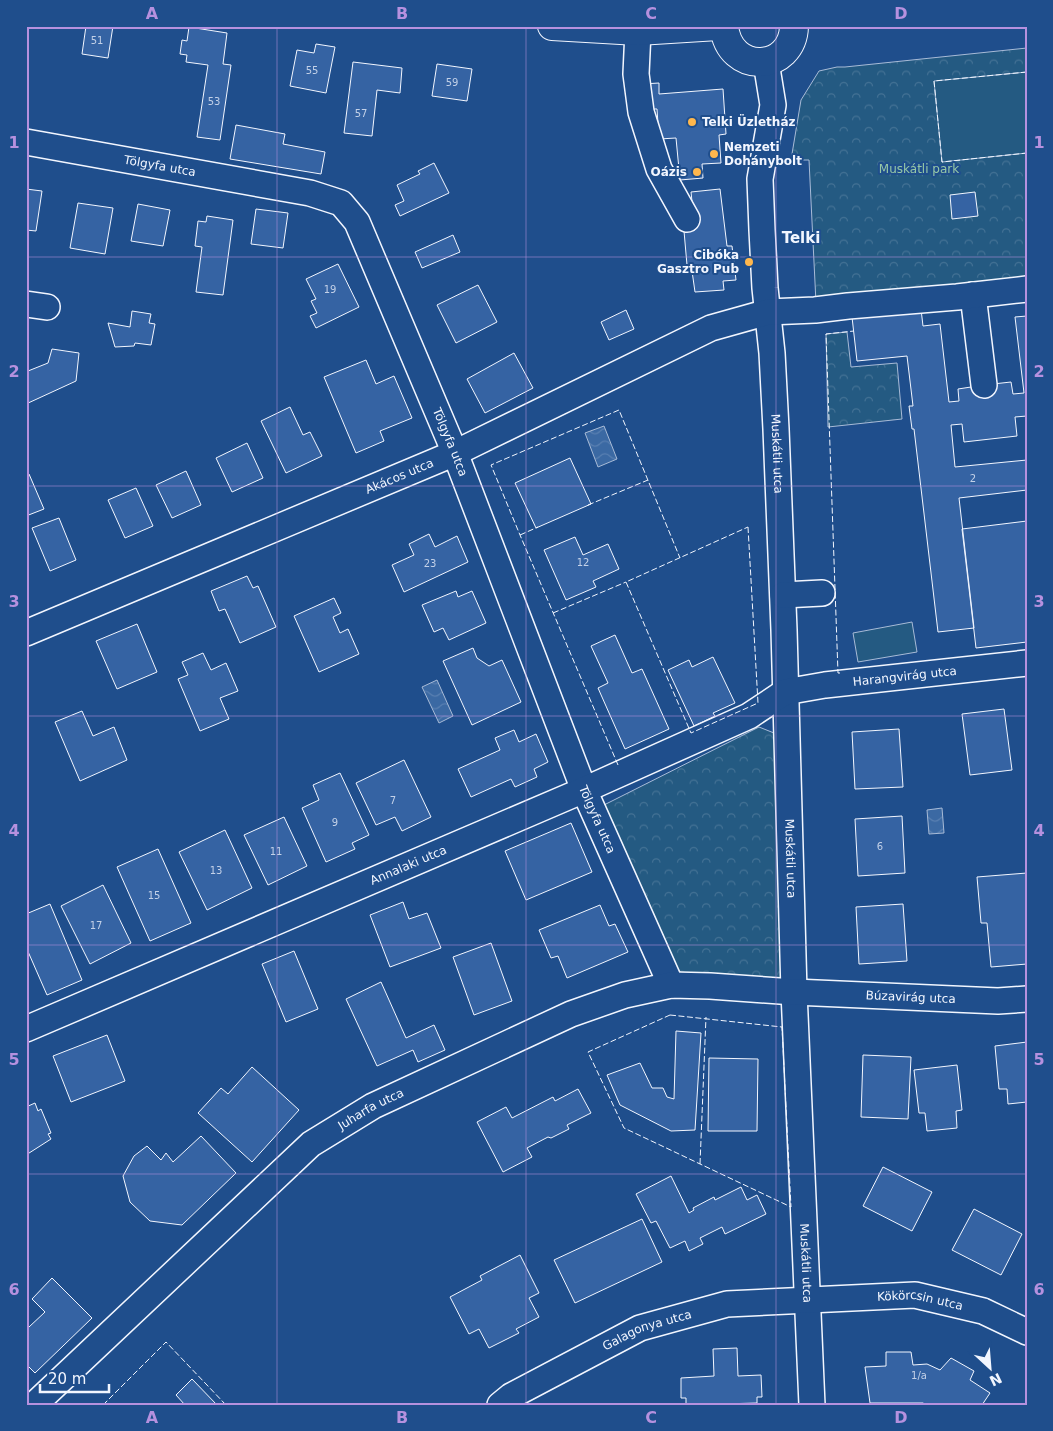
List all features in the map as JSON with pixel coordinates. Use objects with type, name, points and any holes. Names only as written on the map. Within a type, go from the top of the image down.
[{"type":"main road","points":[[552,26],[638,31],[718,26]]},
{"type":"main road","points":[[724,26],[729,46],[745,60],[755,62],[766,62],[784,52],[794,33],[794,26]]},
{"type":"street","points":[[638,31],[636,74],[641,112],[659,169],[686,219]]},
{"type":"street","name":"Muskátli utca","points":[[766,62],[773,105],[749,181],[768,312],[776,429],[783,595],[794,992],[812,1405]]},
{"type":"street","name":"Tölgyfa utca","points":[[26,142],[310,193],[341,202],[357,222],[455,453],[584,790],[670,985]]},
{"type":"street","points":[[768,312],[816,310],[1027,289]]},
{"type":"street","points":[[973,295],[984,385]]},
{"type":"street","name":"Akácos utca","points":[[26,634],[455,453],[711,328],[768,312]]},
{"type":"street","points":[[783,595],[822,593]]},
{"type":"street","name":"Harangvirág utca","points":[[785,692],[824,685],[1027,662]]},
{"type":"street","name":"Annalaki utca","points":[[26,1029],[584,790],[748,716],[785,692]]},
{"type":"street","name":"Juharfa utca","points":[[34,1405],[311,1144],[373,1106],[571,1014],[625,995],[670,985],[794,992]]},
{"type":"street","name":"Búzavirág utca","points":[[794,992],[998,1001],[1027,999]]},
{"type":"street","name":"Kökörcsin utca","points":[[808,1301],[916,1295],[983,1311],[1027,1332]]},
{"type":"street","name":"Galagonya utca","points":[[500,1405],[511,1396],[640,1328],[727,1304],[808,1301]]},
{"type":"green space","name":"Muskátli park","points":[[1027,48],[1027,281],[816,303],[809,160],[791,160],[801,100],[819,71],[837,67]]},
{"type":"green space","points":[[1027,72],[1027,153],[942,162],[934,81]]},
{"type":"green space","points":[[847,332],[851,367],[897,363],[902,419],[828,427],[826,334]]},
{"type":"green space","points":[[912,622],[917,652],[858,662],[853,633]]},
{"type":"green space","points":[[759,727],[779,735],[784,980],[677,973],[602,806]]},
{"type":"water","points":[[604,426],[617,459],[598,467],[585,433]]},
{"type":"water","points":[[437,680],[453,716],[439,723],[422,687]]},
{"type":"water","points":[[942,808],[944,833],[929,834],[927,810]]},
{"type":"building","points":[[86,26],[113,26],[108,58],[82,54]]},
{"type":"building","points":[[189,27],[227,33],[223,64],[231,65],[220,140],[197,137],[208,65],[186,62],[187,55],[180,54],[182,40],[187,41]]},
{"type":"building","points":[[316,44],[335,47],[326,93],[290,86],[297,50],[314,53]]},
{"type":"building","points":[[353,62],[402,68],[400,93],[377,90],[372,136],[344,133]]},
{"type":"building","points":[[437,64],[472,69],[467,101],[432,96]]},
{"type":"building","name":"Telki Üzletház","points":[[659,83],[659,94],[723,89],[726,134],[719,135],[721,163],[702,164],[703,178],[680,180],[676,138],[659,139],[657,109],[644,109],[642,84]]},
{"type":"building","points":[[236,125],[285,134],[283,144],[325,152],[321,174],[230,159]]},
{"type":"building","points":[[434,163],[449,193],[400,216],[395,205],[404,201],[397,185],[420,174],[418,171]]},
{"type":"building","points":[[26,189],[42,191],[36,231],[26,230]]},
{"type":"building","points":[[720,189],[727,246],[732,246],[736,280],[723,281],[724,290],[695,292],[691,264],[687,265],[684,231],[695,230],[691,192]]},
{"type":"building","points":[[975,192],[978,216],[952,219],[950,195]]},
{"type":"building","points":[[78,203],[113,208],[105,254],[70,248]]},
{"type":"building","points":[[138,204],[170,210],[163,246],[131,241]]},
{"type":"building","points":[[256,209],[288,213],[283,248],[251,244]]},
{"type":"building","points":[[207,216],[233,220],[223,295],[196,292],[202,247],[195,246],[198,221],[206,222]]},
{"type":"building","points":[[453,235],[460,252],[422,268],[415,252]]},
{"type":"building","points":[[338,264],[359,307],[316,328],[310,316],[317,313],[311,301],[316,299],[306,279]]},
{"type":"building","points":[[478,285],[497,322],[456,343],[437,305]]},
{"type":"building","points":[[921,309],[923,326],[940,324],[949,402],[959,401],[958,389],[984,385],[1011,382],[1013,394],[1024,393],[1015,317],[1027,316],[1027,416],[1015,417],[1017,436],[964,442],[962,424],[951,425],[955,467],[1027,460],[1027,490],[959,498],[974,628],[938,632],[914,429],[912,429],[909,406],[913,406],[907,356],[857,361],[852,317]]},
{"type":"building","points":[[626,310],[634,329],[609,340],[601,322]]},
{"type":"building","points":[[132,311],[151,314],[149,323],[155,324],[151,345],[135,343],[134,346],[115,347],[108,323],[130,327]]},
{"type":"building","points":[[52,349],[79,353],[76,381],[26,404],[26,368],[28,371],[48,363]]},
{"type":"building","points":[[514,353],[533,388],[485,413],[467,379]]},
{"type":"building","points":[[366,360],[376,384],[394,376],[412,418],[380,431],[384,441],[356,453],[324,377]]},
{"type":"building","points":[[290,407],[303,435],[310,432],[322,456],[286,473],[261,421]]},
{"type":"building","points":[[247,443],[263,478],[232,492],[216,458]]},
{"type":"building","points":[[570,458],[591,504],[536,528],[515,483]]},
{"type":"building","points":[[186,471],[201,505],[172,518],[156,485]]},
{"type":"building","points":[[29,474],[44,509],[26,516],[26,475]]},
{"type":"building","points":[[136,488],[153,526],[125,538],[108,500]]},
{"type":"building","points":[[59,518],[76,560],[50,571],[32,528]]},
{"type":"building","points":[[1027,521],[1027,642],[976,648],[962,529]]},
{"type":"building","points":[[429,534],[435,547],[457,536],[468,562],[404,592],[392,565],[414,555],[409,544]]},
{"type":"building","points":[[575,537],[583,555],[608,544],[619,569],[593,581],[596,587],[566,600],[544,550]]},
{"type":"building","points":[[247,576],[253,588],[258,586],[276,627],[240,643],[225,609],[219,611],[211,591]]},
{"type":"building","points":[[456,591],[458,597],[472,591],[486,623],[449,640],[443,628],[434,632],[422,605]]},
{"type":"building","points":[[334,598],[341,613],[333,617],[340,633],[348,629],[359,654],[319,672],[294,616]]},
{"type":"building","points":[[137,624],[157,672],[117,689],[96,641]]},
{"type":"building","points":[[615,635],[632,673],[642,669],[669,729],[625,749],[598,688],[608,683],[591,646]]},
{"type":"building","points":[[473,648],[477,658],[489,666],[502,660],[521,702],[472,725],[443,661]]},
{"type":"building","points":[[203,653],[211,670],[226,663],[238,691],[220,698],[229,719],[200,731],[178,679],[188,675],[182,662]]},
{"type":"building","points":[[713,657],[735,703],[713,713],[715,716],[694,726],[668,670],[689,660],[692,667]]},
{"type":"building","points":[[1004,709],[1012,770],[970,775],[962,714]]},
{"type":"building","points":[[82,711],[93,736],[114,727],[127,760],[80,781],[55,722]]},
{"type":"building","points":[[899,729],[903,787],[855,789],[852,732]]},
{"type":"building","points":[[514,730],[519,742],[536,734],[548,762],[534,769],[537,777],[515,787],[511,779],[471,797],[458,769],[500,750],[495,738]]},
{"type":"building","points":[[404,760],[431,817],[402,831],[395,817],[376,825],[356,783]]},
{"type":"building","points":[[340,773],[369,835],[352,843],[355,849],[326,862],[302,808],[319,800],[313,785]]},
{"type":"building","points":[[902,816],[905,873],[858,876],[855,819]]},
{"type":"building","points":[[284,817],[307,866],[268,885],[244,835]]},
{"type":"building","points":[[571,823],[592,872],[526,900],[505,851]]},
{"type":"building","points":[[225,830],[252,888],[207,910],[179,852]]},
{"type":"building","points":[[158,849],[191,923],[150,941],[117,867]]},
{"type":"building","points":[[1027,873],[1027,964],[991,967],[987,923],[981,923],[977,877]]},
{"type":"building","points":[[103,885],[131,943],[90,964],[61,906]]},
{"type":"building","points":[[403,902],[409,919],[427,913],[441,948],[390,967],[370,915]]},
{"type":"building","points":[[50,904],[82,980],[47,995],[26,947],[26,914]]},
{"type":"building","points":[[903,904],[907,961],[859,964],[856,907]]},
{"type":"building","points":[[600,905],[609,926],[615,924],[628,952],[567,978],[558,956],[551,958],[539,930]]},
{"type":"building","points":[[491,943],[512,1001],[474,1015],[453,957]]},
{"type":"building","points":[[294,951],[318,1009],[286,1022],[262,964]]},
{"type":"building","points":[[381,982],[406,1038],[434,1025],[445,1050],[418,1062],[413,1050],[377,1066],[346,999]]},
{"type":"building","points":[[676,1031],[701,1033],[695,1130],[671,1131],[620,1105],[607,1075],[640,1063],[652,1088],[663,1088],[667,1097],[674,1099]]},
{"type":"building","points":[[107,1035],[125,1081],[71,1102],[53,1056]]},
{"type":"building","points":[[1027,1042],[1027,1102],[1008,1104],[1007,1089],[999,1089],[995,1046]]},
{"type":"building","points":[[863,1055],[911,1057],[908,1119],[861,1117]]},
{"type":"building","points":[[709,1058],[758,1059],[757,1131],[708,1131]]},
{"type":"building","points":[[957,1065],[962,1110],[956,1111],[957,1128],[927,1131],[925,1113],[919,1113],[914,1070]]},
{"type":"building","points":[[252,1067],[299,1110],[252,1162],[198,1113],[221,1088],[228,1094]]},
{"type":"building","points":[[578,1089],[591,1113],[567,1125],[569,1129],[527,1148],[532,1157],[503,1172],[477,1122],[506,1107],[512,1118],[553,1097],[555,1101]]},
{"type":"building","points":[[35,1103],[38,1111],[41,1109],[51,1133],[48,1134],[51,1139],[26,1155],[26,1107]]},
{"type":"building","points":[[201,1136],[236,1173],[182,1225],[150,1221],[130,1202],[123,1176],[134,1156],[147,1146],[161,1160],[166,1153],[173,1162]]},
{"type":"building","points":[[883,1167],[932,1192],[912,1231],[863,1206]]},
{"type":"building","points":[[671,1176],[689,1213],[694,1210],[693,1208],[714,1197],[715,1200],[741,1187],[747,1200],[757,1195],[766,1214],[725,1234],[722,1227],[700,1238],[703,1244],[689,1251],[685,1241],[670,1248],[656,1221],[651,1223],[636,1194]]},
{"type":"building","points":[[974,1209],[1022,1234],[1001,1275],[952,1250]]},
{"type":"building","points":[[642,1219],[662,1262],[575,1303],[554,1260]]},
{"type":"building","points":[[520,1255],[539,1293],[529,1298],[539,1317],[516,1329],[519,1333],[489,1348],[479,1329],[469,1334],[450,1297],[482,1280],[480,1276]]},
{"type":"building","points":[[52,1278],[92,1318],[35,1373],[26,1364],[26,1324],[29,1327],[45,1312],[32,1299]]},
{"type":"building","points":[[737,1348],[738,1376],[761,1375],[762,1397],[757,1397],[757,1403],[686,1405],[686,1398],[681,1398],[681,1378],[714,1376],[713,1349]]},
{"type":"building","points":[[886,1352],[911,1352],[913,1365],[927,1364],[940,1370],[951,1358],[974,1371],[970,1380],[990,1393],[982,1405],[870,1403],[865,1367],[886,1366]]},
{"type":"building","points":[[192,1379],[217,1405],[185,1405],[176,1395]]},
{"type":"fence","points":[[1027,72],[934,81],[942,162],[1027,153]]},
{"type":"fence","points":[[840,673],[838,673],[826,334],[854,331]]},
{"type":"fence","points":[[618,765],[491,465],[619,410],[680,558]]},
{"type":"fence","points":[[588,505],[648,480]]},
{"type":"fence","points":[[520,535],[538,527]]},
{"type":"fence","points":[[748,527],[758,703],[691,733],[626,582],[748,527]]},
{"type":"fence","points":[[553,613],[626,582]]},
{"type":"fence","points":[[670,1015],[782,1027],[791,1207],[624,1128],[588,1052],[670,1015]]},
{"type":"fence","points":[[700,1164],[706,1017]]},
{"type":"fence","points":[[103,1405],[166,1342],[226,1405]]},
{"type":"place","name":"Telki Üzletház","points":[[692,122]]},
{"type":"place","name":"Nemzeti Dohánybolt","points":[[714,154]]},
{"type":"place","name":"Oázis","points":[[697,172]]},
{"type":"place","name":"Cibóka Gasztro Pub","points":[[749,262]]},
{"type":"district","name":"Telki","points":[[801,238]]}]
